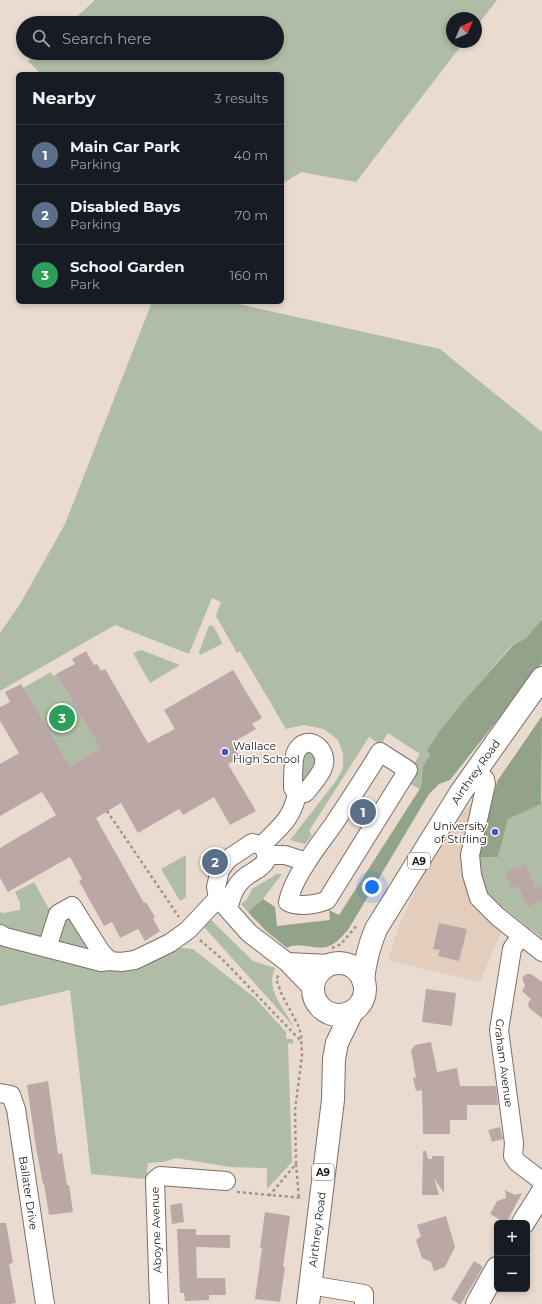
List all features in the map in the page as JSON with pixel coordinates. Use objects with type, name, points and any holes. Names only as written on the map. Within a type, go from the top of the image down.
[{"type":"main road","name":"Airthrey Road","points":[[376,930],[457,799],[542,678]]},
{"type":"main road","name":"A9","points":[[334,1059],[323,1010],[315,1000],[312,988],[314,980],[323,968],[335,964],[354,952],[376,930]]},
{"type":"main road","name":"A9","points":[[334,1059],[338,1043],[352,1012],[362,1001],[365,987],[363,980],[368,952],[376,930]]},
{"type":"main road","points":[[335,964],[348,965],[354,968],[363,980]]},
{"type":"main road","points":[[323,1010],[329,1014],[337,1016],[352,1012]]},
{"type":"main road","name":"Airthrey Road","points":[[309,1295],[309,1199],[333,1100],[334,1059]]},
{"type":"main road","points":[[525,1220],[542,1193]]},
{"type":"main road","points":[[477,1304],[494,1273]]},
{"type":"street","points":[[380,752],[408,770],[327,900],[320,904],[293,904],[288,902],[290,892],[307,862],[350,801],[380,752]]},
{"type":"street","points":[[475,772],[485,779],[486,784],[470,855],[472,875],[479,898],[497,916],[542,952]]},
{"type":"street","points":[[264,850],[290,817],[297,794]]},
{"type":"street","points":[[0,934],[5,937],[101,962],[135,960],[170,943],[223,904],[246,876],[264,865],[268,859],[261,844],[252,843],[228,859],[220,870],[216,887],[223,904],[249,933],[287,962],[312,988]]},
{"type":"street","points":[[264,850],[307,862]]},
{"type":"street","points":[[48,948],[58,914],[72,906],[101,952],[110,962]]},
{"type":"street","name":"Graham Avenue","points":[[521,935],[512,949],[499,1030],[514,1143],[513,1156],[517,1162],[542,1181]]},
{"type":"street","points":[[287,962],[335,964]]},
{"type":"street","name":"Ballater Drive","points":[[0,1093],[11,1095],[16,1109],[45,1304]]},
{"type":"street","name":"Aboyne Avenue","points":[[159,1304],[155,1180],[160,1176],[226,1181]]},
{"type":"street","points":[[309,1295],[364,1294],[364,1304]]},
{"type":"path","points":[[269,1196],[309,1199],[296,1164]]},
{"type":"shaded area","name":"University of Stirling","points":[[542,716],[542,955],[501,933],[480,982],[388,960],[398,928],[417,886],[458,816],[498,780]]},
{"type":"green space","points":[[95,0],[497,0],[482,19],[482,12],[446,12],[446,48],[459,48],[356,182],[301,172],[284,183],[284,72],[39,72],[28,61],[284,60],[284,16],[78,16]]},
{"type":"green space","points":[[151,304],[238,304],[440,349],[542,432],[542,619],[526,638],[512,645],[467,697],[423,766],[421,787],[419,789],[409,783],[413,766],[420,754],[388,733],[381,745],[369,737],[309,831],[312,835],[305,844],[290,840],[336,781],[343,768],[343,754],[338,740],[324,729],[304,725],[286,729],[240,651],[237,653],[216,616],[221,602],[212,598],[189,654],[115,625],[0,691],[0,633],[20,604],[65,524]]},
{"type":"green space","points":[[542,619],[542,663],[526,686],[450,780],[439,784],[429,794],[348,930],[334,944],[321,948],[298,945],[287,948],[266,931],[248,912],[263,899],[275,907],[277,926],[330,920],[329,910],[339,915],[421,787],[423,766],[430,755],[427,750],[440,731],[467,697],[513,645],[526,638]]},
{"type":"green space","points":[[210,625],[213,626],[222,644],[200,655],[199,652]]},
{"type":"green space","points":[[141,650],[180,665],[150,683],[133,653]]},
{"type":"green space","points":[[51,672],[53,676],[56,674],[100,748],[70,766],[23,688]]},
{"type":"green space","points":[[542,716],[541,804],[508,819],[498,857],[473,857],[498,780]]},
{"type":"green space","points":[[307,750],[314,753],[317,760],[309,776],[301,782],[301,757]]},
{"type":"green space","points":[[542,801],[542,938],[490,897],[477,872],[473,857],[498,857],[508,819],[541,804]]},
{"type":"green space","points":[[186,855],[186,897],[180,901],[161,869]]},
{"type":"green space","points":[[277,874],[282,874],[263,899],[248,912],[241,904],[247,899],[252,889]]},
{"type":"green space","points":[[34,882],[51,915],[43,936],[35,939],[0,926],[0,912],[3,913],[20,910],[20,903],[15,892]]},
{"type":"green space","points":[[72,917],[96,956],[58,942],[66,918]]},
{"type":"green space","points":[[211,920],[253,961],[275,968],[272,984],[274,991],[277,999],[294,1027],[204,927]]},
{"type":"green space","points":[[0,939],[118,972],[132,970],[170,947],[193,949],[255,998],[286,1032],[286,1039],[293,1039],[293,1044],[288,1043],[292,1162],[267,1189],[267,1168],[230,1167],[176,1158],[163,1162],[148,1163],[146,1179],[91,1174],[70,990],[0,1006]]},
{"type":"building","name":"Wallace High School","points":[[86,651],[94,665],[97,664],[101,671],[105,669],[148,743],[175,729],[164,710],[233,670],[262,718],[252,724],[256,729],[232,743],[240,758],[228,764],[256,811],[230,825],[214,797],[183,815],[179,809],[138,833],[121,803],[96,818],[144,903],[146,902],[155,917],[153,919],[160,931],[145,941],[138,929],[120,938],[112,922],[104,926],[79,881],[82,879],[70,857],[8,892],[0,878],[0,848],[56,815],[42,792],[0,816],[0,764],[19,753],[0,721],[0,707],[10,702],[5,692],[21,684],[70,766],[100,748],[56,674],[75,664],[72,659]]},
{"type":"building","points":[[526,864],[535,889],[542,886],[542,900],[528,907],[518,886],[511,888],[505,872]]},
{"type":"building","points":[[439,923],[467,929],[459,961],[438,956],[440,950],[433,949]]},
{"type":"building","points":[[526,974],[531,974],[542,982],[542,1018],[529,1008],[528,1003],[531,999],[522,991],[525,986],[522,978]]},
{"type":"building","points":[[426,989],[456,993],[452,1026],[422,1022]]},
{"type":"building","points":[[431,1042],[437,1072],[457,1068],[460,1086],[496,1086],[498,1105],[467,1105],[467,1120],[450,1120],[450,1134],[423,1134],[422,1090],[416,1091],[413,1078],[416,1077],[411,1050],[415,1045]]},
{"type":"building","points":[[48,1081],[58,1154],[62,1153],[73,1212],[49,1215],[36,1148],[27,1085]]},
{"type":"building","points":[[500,1127],[503,1139],[492,1142],[488,1130]]},
{"type":"building","points":[[423,1151],[426,1151],[428,1159],[432,1159],[432,1156],[444,1156],[444,1193],[434,1178],[439,1195],[422,1195]]},
{"type":"building","points":[[505,1190],[515,1195],[522,1193],[508,1220],[501,1220],[490,1214],[497,1201],[506,1198]]},
{"type":"building","points":[[182,1203],[184,1222],[172,1224],[170,1205]]},
{"type":"building","points":[[265,1212],[290,1216],[280,1302],[255,1299]]},
{"type":"building","points":[[446,1216],[455,1247],[445,1267],[434,1271],[431,1262],[422,1258],[416,1240],[421,1236],[417,1225]]},
{"type":"building","points":[[0,1223],[6,1223],[13,1263],[9,1264],[16,1303],[10,1304],[0,1304]]},
{"type":"building","points":[[177,1229],[196,1229],[196,1235],[230,1235],[230,1248],[196,1247],[197,1278],[225,1278],[226,1295],[209,1295],[209,1300],[185,1301],[184,1293],[180,1293]]},
{"type":"building","points":[[474,1261],[483,1267],[461,1304],[459,1304],[451,1299]]},
{"type":"place","name":"School Garden","points":[[62,718]]},
{"type":"place","name":"Wallace High School","points":[[225,752]]},
{"type":"place","name":"Main Car Park","points":[[363,812]]},
{"type":"place","name":"University of Stirling","points":[[495,832]]},
{"type":"place","name":"Disabled Bays","points":[[215,862]]}]
